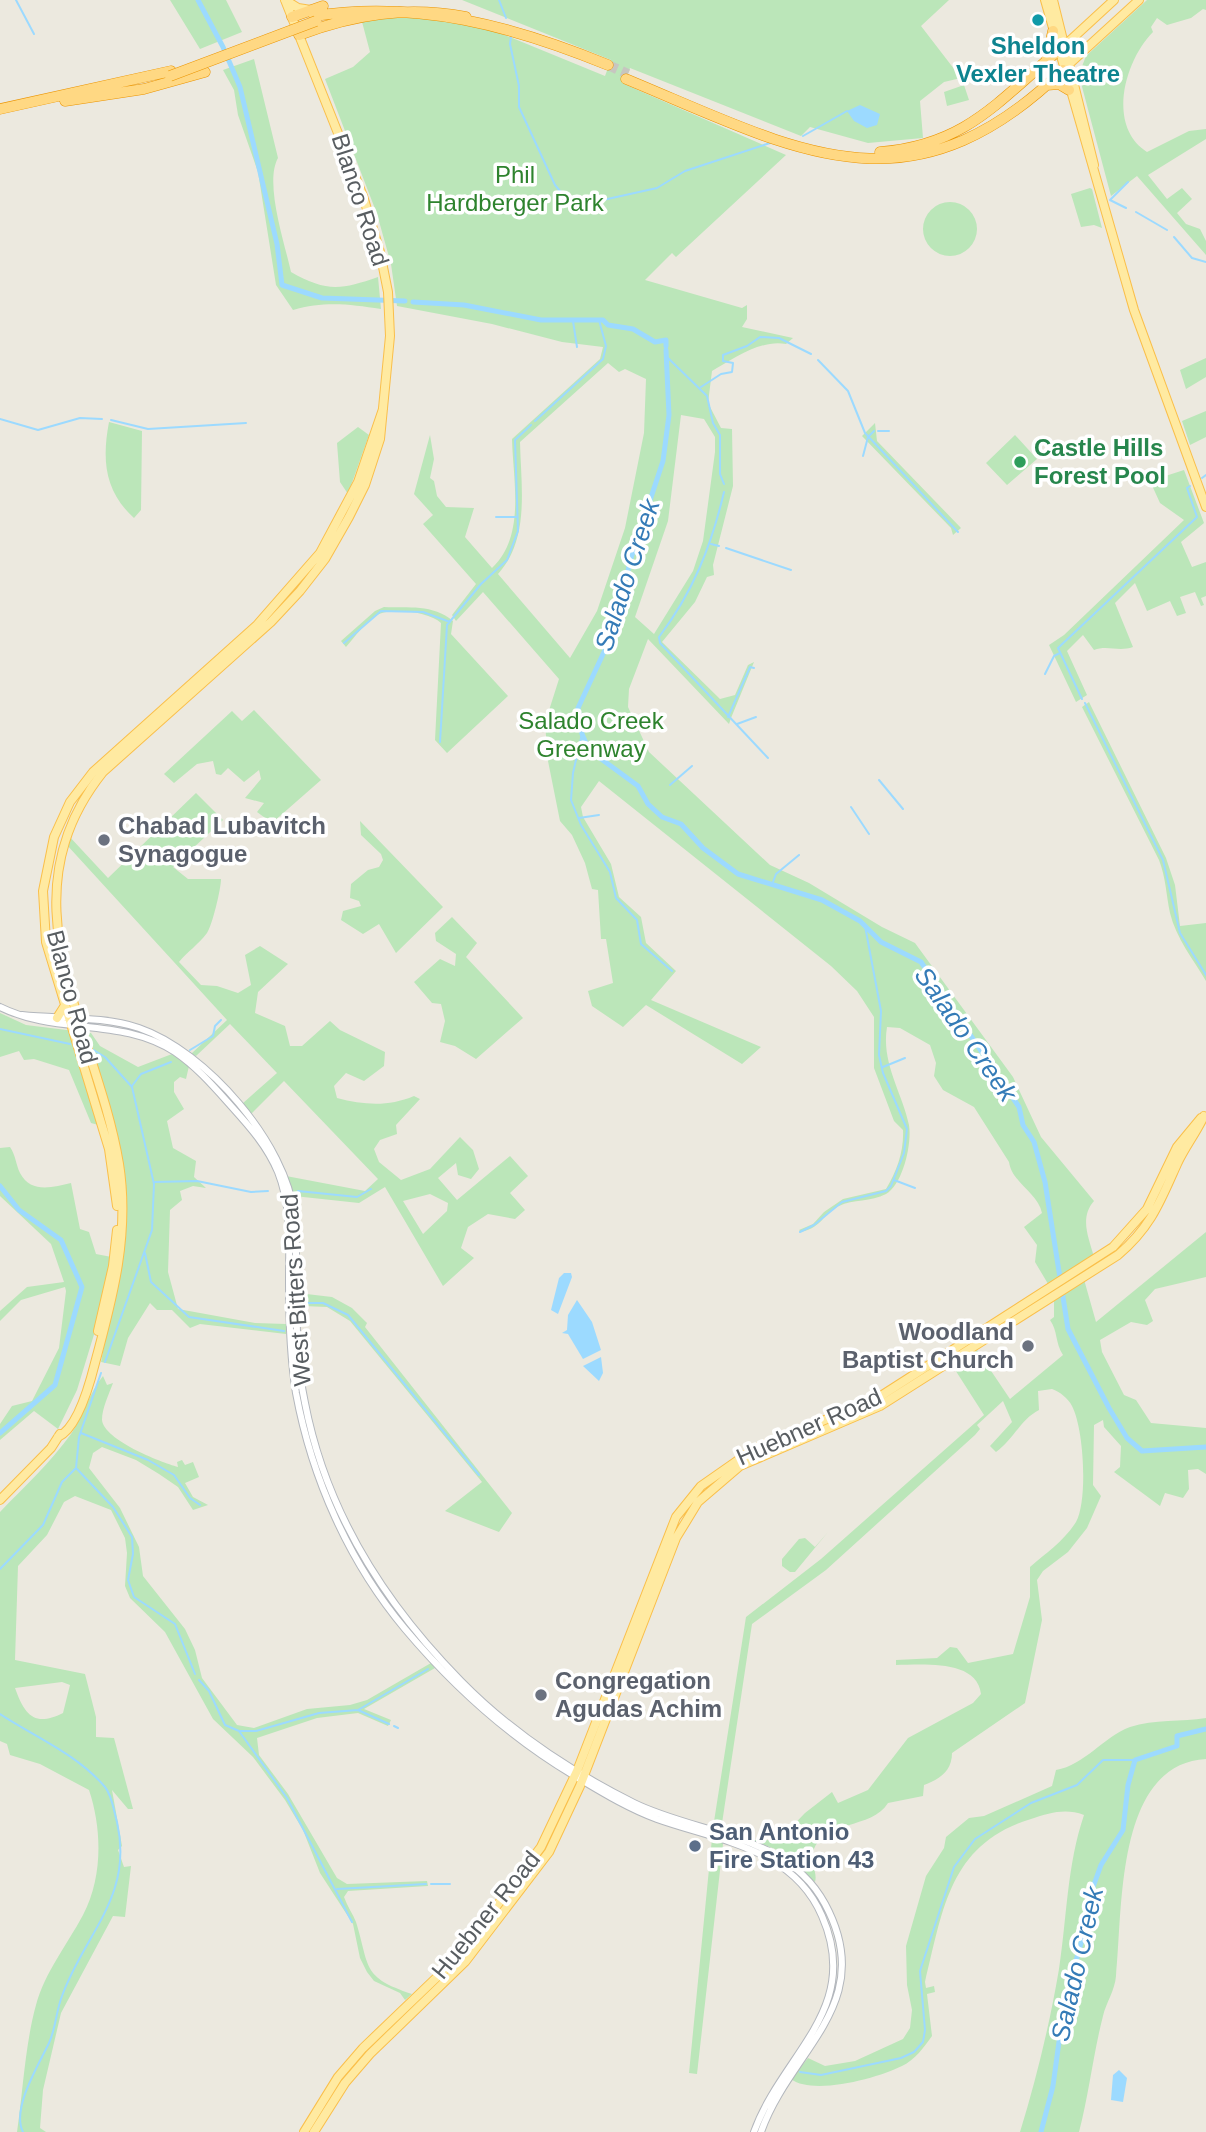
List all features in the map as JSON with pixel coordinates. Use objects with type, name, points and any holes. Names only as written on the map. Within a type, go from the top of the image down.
[{"type":"highway","points":[[299,35],[313,17],[344,0]]},
{"type":"highway","points":[[0,114],[171,74],[313,17],[350,5],[414,1],[481,17]]},
{"type":"highway","points":[[457,4],[481,17],[607,69]]},
{"type":"highway","points":[[292,17],[313,17]]},
{"type":"highway","points":[[1042,65],[1056,28]]},
{"type":"highway","points":[[1061,48],[996,108],[970,125],[929,143],[872,153],[804,144],[627,76],[796,148],[862,159],[918,154],[965,140],[1014,112],[1067,67]]},
{"type":"highway","points":[[1042,65],[1051,69],[1046,86]]},
{"type":"highway","points":[[57,102],[144,89],[205,72]]},
{"type":"highway","points":[[0,108],[171,74]]},
{"type":"highway","points":[[1046,86],[1062,84],[1073,88]]},
{"type":"highway","points":[[0,103],[71,94]]},
{"type":"main road","points":[[285,0],[313,17],[306,53]]},
{"type":"main road","name":"Blanco Road","points":[[0,1500],[58,1437],[73,1410],[89,1367],[118,1251],[115,1175],[82,1042],[64,1007],[49,933],[51,893],[58,852],[67,826],[95,776],[259,627],[318,569],[343,530],[365,485],[380,439],[388,368],[389,313],[384,269],[370,216],[285,0]]},
{"type":"main road","points":[[1045,0],[1088,132],[1094,168]]},
{"type":"main road","points":[[1053,0],[1056,28]]},
{"type":"main road","points":[[1061,48],[1114,0]]},
{"type":"main road","points":[[1067,67],[1139,0]]},
{"type":"main road","points":[[1096,17],[1087,36],[1098,39]]},
{"type":"main road","points":[[1056,28],[1072,30],[1086,26]]},
{"type":"main road","points":[[1084,52],[1073,88],[1078,122],[1148,355],[1206,507]]},
{"type":"main road","points":[[1078,122],[1088,132]]},
{"type":"main road","name":"Blanco Road","points":[[259,627],[320,553],[340,522],[358,482],[383,409]]},
{"type":"main road","points":[[318,569],[320,553]]},
{"type":"main road","name":"Blanco Road","points":[[49,933],[98,1101]]},
{"type":"main road","name":"West Bitters Road","points":[[0,1007],[28,1020],[117,1023],[153,1034],[188,1054],[261,1140],[289,1199],[296,1392],[312,1459],[352,1552],[373,1586],[419,1646],[459,1688],[528,1742],[580,1776],[642,1813],[752,1849],[774,1860],[803,1885],[822,1915],[831,1941],[834,1965],[828,2004],[817,2028],[768,2099],[754,2132]]},
{"type":"main road","points":[[57,1018],[64,1007]]},
{"type":"main road","name":"West Bitters Road","points":[[17,1014],[116,1028],[150,1039],[184,1059],[215,1085]]},
{"type":"main road","points":[[82,1042],[89,1026]]},
{"type":"main road","name":"Huebner Road","points":[[314,2132],[354,2073],[465,1962],[541,1855],[580,1776],[649,1596],[688,1515],[707,1492],[729,1474],[757,1457],[880,1406],[980,1344],[1088,1269],[1134,1228],[1178,1154],[1205,1115]]},
{"type":"main road","name":"Huebner Road","points":[[649,1596],[668,1534],[691,1496],[722,1468],[756,1448],[876,1399],[979,1334],[1034,1304]]},
{"type":"main road","points":[[979,1334],[980,1344]]},
{"type":"main road","name":"West Bitters Road","points":[[580,1776],[644,1808],[777,1855],[801,1872],[824,1903],[838,1939],[841,1965],[838,1994],[822,2032],[782,2087],[761,2132]]},
{"type":"main road","name":"Huebner Road","points":[[304,2132],[338,2077],[377,2034],[459,1956],[541,1855]]},
{"type":"green space","points":[[170,0],[226,0],[242,32],[200,49]]},
{"type":"green space","points":[[462,0],[949,0],[921,26],[961,78],[944,82],[920,101],[923,138],[868,143],[810,127],[801,136],[630,68],[624,84],[786,155],[676,257],[672,253],[645,280],[742,308],[747,305],[747,319],[742,327],[793,338],[786,344],[757,347],[712,371],[708,403],[721,428],[732,429],[733,486],[713,565],[714,575],[707,577],[695,602],[662,642],[720,699],[735,695],[748,665],[754,662],[729,724],[648,639],[629,689],[628,707],[649,752],[770,865],[809,883],[882,927],[915,943],[1013,1077],[1041,1137],[1094,1201],[1086,1221],[1094,1257],[1084,1263],[1085,1283],[1096,1322],[1206,1232],[1206,1277],[1155,1289],[1145,1300],[1153,1321],[1147,1325],[1131,1322],[1100,1340],[1102,1352],[1124,1395],[1136,1400],[1151,1423],[1206,1428],[1206,1474],[1198,1469],[1188,1470],[1189,1489],[1183,1498],[1165,1493],[1160,1506],[1114,1472],[1120,1467],[1121,1446],[1104,1427],[1103,1420],[1094,1425],[1093,1485],[1101,1496],[1087,1528],[1068,1552],[1043,1571],[1037,1580],[1042,1620],[1025,1703],[952,1753],[950,1765],[940,1777],[924,1785],[923,1796],[888,1803],[871,1817],[827,1834],[819,1841],[812,1855],[815,1882],[775,1849],[752,1840],[779,1840],[805,1813],[832,1792],[838,1803],[868,1790],[908,1738],[973,1703],[981,1694],[970,1675],[959,1669],[933,1665],[896,1665],[896,1660],[937,1658],[950,1647],[957,1648],[968,1663],[1013,1654],[1030,1597],[1030,1567],[1066,1535],[1080,1512],[1082,1447],[1076,1417],[1070,1403],[1052,1389],[1038,1391],[1039,1410],[996,1452],[990,1446],[1012,1422],[1003,1401],[977,1425],[980,1429],[975,1435],[826,1570],[752,1624],[721,1830],[723,1844],[697,2074],[689,2073],[713,1828],[746,1617],[821,1559],[984,1415],[952,1365],[977,1350],[1010,1399],[1063,1355],[1050,1320],[1054,1317],[1054,1301],[1057,1299],[1035,1262],[1037,1245],[1024,1227],[1042,1213],[1040,1206],[1015,1176],[974,1107],[943,1090],[934,1076],[936,1063],[930,1045],[900,1028],[887,1027],[886,1040],[889,1065],[910,1133],[902,1173],[886,1194],[839,1206],[814,1227],[801,1232],[799,1230],[813,1224],[824,1212],[843,1199],[886,1189],[896,1168],[901,1153],[903,1130],[894,1121],[874,1068],[874,1017],[857,991],[831,966],[599,781],[581,807],[583,817],[611,864],[619,897],[641,917],[646,943],[676,971],[651,1000],[761,1047],[742,1064],[646,1005],[623,1027],[592,1006],[588,991],[613,983],[606,939],[601,939],[598,890],[592,889],[585,863],[572,835],[560,821],[548,761],[545,723],[559,679],[483,592],[456,621],[452,615],[476,584],[423,524],[433,515],[414,494],[430,435],[434,459],[430,478],[434,481],[437,496],[446,507],[474,508],[465,537],[492,568],[503,555],[514,524],[512,439],[600,359],[603,347],[562,342],[492,324],[397,306],[391,264],[377,214],[325,79],[353,67],[370,52],[361,18],[428,15],[495,31],[605,76],[611,60]],"holes":[[[608,363],[619,372],[625,369],[646,379],[644,433],[625,528],[597,611],[570,658],[498,574],[508,560],[519,529],[522,494],[520,442]],[[681,415],[704,419],[715,437],[715,452],[703,541],[693,571],[654,634],[635,617],[668,521]]]},
{"type":"green space","points":[[1147,0],[1206,0],[1206,10],[1203,9],[1191,18],[1167,25],[1157,18],[1151,27],[1153,32],[1134,59],[1128,75],[1123,110],[1134,141],[1147,152],[1189,131],[1206,129],[1206,139],[1148,175],[1167,199],[1182,188],[1192,199],[1177,213],[1186,224],[1200,229],[1206,241],[1206,255],[1137,176],[1111,196],[1081,83],[1081,69],[1086,56]]},
{"type":"green space","points":[[254,59],[278,158],[274,169],[274,198],[291,272],[314,283],[334,287],[354,285],[378,277],[381,309],[337,304],[293,310],[276,285],[258,172],[238,115],[234,90],[223,70]]},
{"type":"green space","points":[[964,85],[969,100],[947,106],[944,92]]},
{"type":"green space","points":[[1090,188],[1102,228],[1094,225],[1081,227],[1071,194]]},
{"type":"green space","points":[[950,202],[969,210],[977,229],[969,248],[950,256],[931,248],[923,229],[931,210]]},
{"type":"green space","points":[[1206,358],[1206,377],[1186,389],[1180,370]]},
{"type":"green space","points":[[1206,411],[1206,437],[1190,445],[1182,421]]},
{"type":"green space","points":[[109,422],[142,431],[141,510],[134,518],[116,497],[111,486],[106,462]]},
{"type":"green space","points":[[875,423],[877,441],[961,528],[953,535],[951,528],[862,436]]},
{"type":"green space","points":[[358,427],[369,435],[348,494],[340,482],[337,443]]},
{"type":"green space","points":[[1015,435],[1037,459],[1007,485],[986,463]]},
{"type":"green space","points":[[1184,470],[1204,523],[1181,542],[1192,567],[1206,562],[1206,596],[1201,598],[1204,605],[1201,606],[1195,592],[1180,597],[1186,613],[1177,616],[1170,601],[1147,611],[1135,583],[1115,603],[1133,647],[1094,650],[1083,635],[1067,651],[1087,695],[1076,702],[1049,645],[1064,635],[1184,520],[1160,503],[1150,481]]},
{"type":"green space","points":[[384,607],[429,609],[453,621],[451,634],[508,696],[447,753],[435,740],[441,623],[428,616],[392,611],[377,615],[368,622],[346,647],[341,641],[375,611]]},
{"type":"green space","points":[[1089,702],[1166,858],[1175,885],[1180,926],[1206,923],[1206,981],[1173,922],[1159,860],[1082,707]]},
{"type":"green space","points":[[254,710],[321,780],[272,823],[257,812],[264,803],[245,798],[261,779],[259,770],[244,782],[228,768],[221,775],[216,774],[213,761],[197,764],[174,783],[164,774],[232,711],[242,721]]},
{"type":"green space","points":[[196,793],[223,820],[173,867],[188,879],[221,879],[221,884],[207,933],[179,962],[201,985],[217,986],[238,993],[251,985],[245,955],[260,946],[288,964],[258,992],[255,1013],[285,1026],[290,1046],[302,1046],[330,1021],[340,1030],[385,1052],[384,1066],[364,1081],[346,1073],[334,1086],[337,1098],[376,1104],[414,1096],[420,1099],[396,1125],[397,1134],[380,1140],[374,1149],[379,1162],[401,1180],[430,1169],[460,1137],[473,1150],[479,1169],[471,1179],[458,1175],[456,1163],[438,1178],[457,1200],[510,1156],[528,1176],[510,1193],[525,1210],[515,1219],[488,1214],[468,1227],[461,1248],[474,1258],[443,1286],[385,1187],[359,1203],[294,1196],[286,1176],[365,1191],[378,1179],[284,1081],[251,1114],[242,1104],[277,1073],[230,1024],[196,1056],[191,1054],[227,1020],[66,844],[68,835],[108,878]],"holes":[[[430,1194],[448,1203],[447,1211],[423,1234],[403,1201]]]},
{"type":"green space","points":[[360,821],[443,907],[396,953],[379,924],[363,934],[341,920],[343,911],[361,906],[359,901],[350,898],[351,884],[368,870],[379,867],[383,860],[381,854],[361,835]]},
{"type":"green space","points":[[452,917],[477,943],[466,957],[523,1018],[476,1059],[455,1046],[440,1042],[445,1021],[441,1004],[432,1003],[414,982],[440,959],[455,966],[456,954],[436,941],[435,933]]},
{"type":"green space","points":[[0,1013],[26,1025],[91,1033],[100,1046],[138,1067],[172,1054],[189,1066],[186,1079],[180,1077],[174,1082],[174,1092],[184,1109],[167,1121],[173,1148],[196,1161],[194,1177],[206,1188],[193,1186],[180,1191],[182,1200],[170,1210],[168,1272],[178,1309],[255,1323],[286,1324],[286,1334],[200,1324],[190,1328],[172,1310],[157,1310],[150,1303],[128,1338],[120,1366],[101,1362],[107,1330],[96,1328],[77,1390],[58,1429],[34,1411],[0,1440],[0,1424],[12,1406],[32,1401],[59,1348],[66,1291],[65,1287],[21,1300],[0,1321],[0,1311],[27,1287],[64,1282],[51,1244],[0,1196],[0,1148],[10,1147],[20,1173],[30,1184],[43,1187],[71,1183],[80,1229],[89,1232],[96,1254],[122,1259],[126,1226],[114,1129],[91,1123],[69,1070],[34,1059],[24,1060],[19,1051],[0,1057]]},
{"type":"green space","points":[[298,1293],[332,1297],[352,1308],[367,1323],[365,1327],[512,1513],[499,1532],[445,1511],[482,1482],[350,1321],[327,1307],[303,1306],[298,1300]]},
{"type":"green space","points":[[103,1376],[107,1385],[113,1383],[102,1420],[112,1435],[134,1449],[178,1467],[177,1462],[182,1460],[185,1465],[193,1462],[199,1477],[185,1483],[193,1497],[208,1505],[193,1510],[178,1487],[136,1460],[102,1447],[93,1453],[89,1468],[120,1508],[139,1547],[143,1576],[185,1629],[195,1650],[202,1678],[237,1725],[254,1728],[307,1709],[350,1705],[367,1700],[431,1663],[435,1668],[364,1709],[391,1720],[388,1726],[358,1713],[317,1718],[257,1738],[259,1755],[288,1794],[337,1878],[347,1884],[427,1881],[428,1886],[348,1891],[344,1897],[356,1922],[370,1968],[384,1982],[412,1994],[405,2000],[400,1993],[374,1981],[367,1972],[360,1958],[353,1924],[320,1873],[303,1830],[285,1800],[253,1757],[213,1719],[165,1632],[130,1598],[125,1586],[125,1538],[111,1510],[75,1496],[64,1502],[47,1535],[18,1566],[15,1660],[85,1674],[96,1717],[96,1737],[114,1738],[133,1809],[128,1809],[112,1790],[122,1846],[118,1850],[124,1867],[131,1866],[125,1917],[113,1916],[61,2013],[43,2090],[40,2128],[46,2132],[17,2132],[36,2005],[51,1970],[90,1900],[97,1869],[98,1837],[89,1790],[40,1764],[10,1755],[7,1744],[0,1741],[0,1512],[37,1474],[76,1427]],"holes":[[[62,1682],[70,1685],[63,1713],[45,1719],[38,1719],[27,1712],[15,1688]]]},
{"type":"green space","points":[[828,1532],[795,1572],[782,1566],[782,1559],[799,1539],[805,1538],[815,1547]]},
{"type":"green space","points":[[1206,1718],[1206,1759],[1176,1767],[1155,1786],[1139,1812],[1129,1845],[1124,1880],[1115,1981],[1096,2045],[1079,2132],[1020,2132],[1042,2051],[1062,1950],[1071,1872],[1084,1815],[1077,1813],[1051,1813],[1004,1830],[982,1845],[966,1863],[945,1905],[925,1982],[926,1988],[934,1986],[935,1992],[927,1994],[932,2036],[915,2057],[891,2071],[846,2083],[814,2086],[791,2079],[808,2058],[825,2066],[855,2061],[903,2039],[910,2028],[912,2010],[907,1985],[906,1946],[926,1876],[944,1848],[946,1837],[969,1818],[984,1816],[1052,1786],[1056,1770],[1076,1763],[1111,1737],[1130,1727]]},
{"type":"water","points":[[860,105],[880,114],[877,125],[867,128],[854,121],[847,111]]},
{"type":"water","points":[[564,1273],[571,1273],[572,1277],[558,1314],[551,1310],[559,1278]]},
{"type":"water","points":[[577,1300],[592,1322],[601,1350],[583,1359],[568,1334],[562,1333],[567,1330],[568,1315]]},
{"type":"water","points":[[601,1357],[603,1373],[599,1381],[583,1366]]},
{"type":"water","points":[[1119,2070],[1127,2078],[1123,2102],[1111,2100],[1113,2075]]},
{"type":"waterway","points":[[16,0],[34,34]]},
{"type":"waterway","name":"Salado Creek","points":[[198,0],[240,87],[277,244],[282,285],[322,298],[405,301]]},
{"type":"waterway","points":[[499,0],[506,18]]},
{"type":"waterway","points":[[511,37],[510,44],[519,86],[519,107],[555,185],[565,197],[603,200],[657,188],[685,171],[770,143]]},
{"type":"waterway","points":[[803,136],[847,111]]},
{"type":"waterway","points":[[1126,208],[1110,200],[1128,182]]},
{"type":"waterway","points":[[1136,212],[1167,230]]},
{"type":"waterway","points":[[1174,237],[1192,258],[1206,262]]},
{"type":"waterway","name":"Salado Creek","points":[[413,302],[464,305],[541,320],[603,320],[608,325],[633,329],[655,342],[666,340],[666,346]]},
{"type":"waterway","points":[[535,421],[603,359],[606,346],[599,320]]},
{"type":"waterway","points":[[573,321],[577,347]]},
{"type":"waterway","points":[[701,387],[721,374],[732,372],[733,363],[723,361],[723,355],[747,346],[760,337],[779,338],[811,354]]},
{"type":"waterway","name":"Salado Creek","points":[[666,350],[669,415],[663,461],[630,561],[617,624],[578,708],[582,734],[589,750],[638,786],[648,804],[662,817],[681,824],[703,848],[738,874],[822,900],[860,921],[881,942],[921,962],[1019,1107],[1023,1125],[1034,1142],[1045,1182],[1068,1329],[1109,1408],[1127,1438],[1142,1451],[1206,1447]]},
{"type":"waterway","points":[[668,358],[707,396],[713,423],[720,435],[720,474],[724,484]]},
{"type":"waterway","points":[[818,360],[848,391],[865,433],[958,532]]},
{"type":"waterway","points":[[0,419],[38,430],[80,418],[102,419]]},
{"type":"waterway","points":[[111,420],[148,429],[246,423]]},
{"type":"waterway","points":[[440,742],[447,625],[481,584],[507,560],[518,531],[515,440],[531,425]]},
{"type":"waterway","points":[[863,456],[868,437],[874,431]]},
{"type":"waterway","points":[[878,431],[889,431]]},
{"type":"waterway","points":[[1202,478],[1206,475]]},
{"type":"waterway","points":[[1082,699],[1058,648],[1197,517],[1187,488],[1190,486]]},
{"type":"waterway","points":[[724,492],[713,532],[691,586],[659,637],[660,643],[768,758]]},
{"type":"waterway","points":[[496,517],[516,517]]},
{"type":"waterway","points":[[711,544],[719,546]]},
{"type":"waterway","points":[[726,548],[791,570]]},
{"type":"waterway","points":[[344,643],[381,611],[423,612],[450,622]]},
{"type":"waterway","points":[[1045,674],[1054,656],[1060,653]]},
{"type":"waterway","points":[[728,717],[750,667],[754,668]]},
{"type":"waterway","points":[[1085,703],[1163,860],[1180,933],[1206,975]]},
{"type":"waterway","points":[[737,724],[756,717]]},
{"type":"waterway","points":[[582,734],[573,773],[571,800],[581,825],[610,872],[616,898],[637,920],[641,944],[672,971]]},
{"type":"waterway","points":[[670,785],[692,766]]},
{"type":"waterway","points":[[879,780],[903,809]]},
{"type":"waterway","points":[[851,807],[869,834]]},
{"type":"waterway","points":[[579,818],[599,815]]},
{"type":"waterway","points":[[773,882],[776,874],[799,855]]},
{"type":"waterway","points":[[800,1232],[814,1225],[842,1202],[886,1191],[891,1186],[904,1153],[907,1129],[883,1073],[879,1055],[881,1011],[865,926]]},
{"type":"waterway","points":[[190,1050],[213,1036],[215,1026],[221,1020]]},
{"type":"waterway","points":[[0,1029],[70,1044]]},
{"type":"waterway","points":[[92,1049],[105,1057],[132,1087],[154,1184],[152,1230],[105,1362]]},
{"type":"waterway","points":[[883,1067],[905,1058]]},
{"type":"waterway","points":[[132,1086],[141,1074],[171,1062]]},
{"type":"waterway","points":[[894,1180],[915,1188]]},
{"type":"waterway","points":[[155,1182],[197,1181],[251,1192],[268,1191]]},
{"type":"waterway","points":[[0,1186],[19,1210],[61,1240],[82,1287],[55,1385],[0,1433]]},
{"type":"waterway","points":[[298,1191],[357,1197],[371,1189]]},
{"type":"waterway","points":[[145,1253],[151,1282],[189,1317],[284,1331]]},
{"type":"waterway","points":[[299,1307],[303,1303],[323,1303],[348,1315],[479,1475]]},
{"type":"waterway","points":[[0,1569],[43,1525],[62,1482],[76,1468],[79,1437],[101,1373]]},
{"type":"waterway","points":[[81,1433],[148,1460],[174,1475],[190,1498],[200,1505]]},
{"type":"waterway","points":[[76,1468],[113,1507],[132,1537],[133,1554],[128,1580],[134,1597],[175,1624],[195,1674]]},
{"type":"waterway","points":[[199,1680],[209,1691],[225,1725],[239,1731],[256,1731],[319,1713],[358,1710],[428,1669]]},
{"type":"waterway","points":[[358,1710],[389,1724]]},
{"type":"waterway","points":[[0,1714],[69,1755],[105,1787],[114,1809],[120,1848],[119,1872],[113,1894],[71,1974],[51,2037],[23,2099],[20,2122],[23,2132]]},
{"type":"waterway","points":[[394,1726],[398,1728]]},
{"type":"waterway","name":"Salado Creek","points":[[1041,2132],[1053,2086],[1064,2005],[1087,1921],[1088,1901],[1101,1865],[1123,1830],[1128,1785],[1135,1760],[1177,1746],[1177,1736],[1206,1729]]},
{"type":"waterway","points":[[239,1731],[287,1798],[352,1922]]},
{"type":"waterway","points":[[800,2072],[821,2075],[901,2058],[914,2052],[923,2042],[925,2030],[920,1971],[954,1867],[975,1839],[1031,1803],[1077,1785],[1103,1760],[1135,1760]]},
{"type":"waterway","points":[[337,1889],[426,1884]]},
{"type":"waterway","points":[[431,1884],[450,1884]]},
{"type":"tunnel","points":[[608,65],[628,74]]},
{"type":"place","name":"Sheldon Vexler Theatre","points":[[1038,20]]},
{"type":"place","name":"Castle Hills Forest Pool","points":[[1020,462]]},
{"type":"place","name":"Chabad Lubavitch Synagogue","points":[[104,840]]},
{"type":"place","name":"Woodland Baptist Church","points":[[1028,1346]]},
{"type":"place","name":"Congregation Agudas Achim","points":[[541,1695]]},
{"type":"place","name":"San Antonio Fire Station 43","points":[[695,1846]]},
{"type":"park label","name":"Phil Hardberger Park","points":[[515,189]]},
{"type":"park label","name":"Salado Creek Greenway","points":[[591,735]]}]
